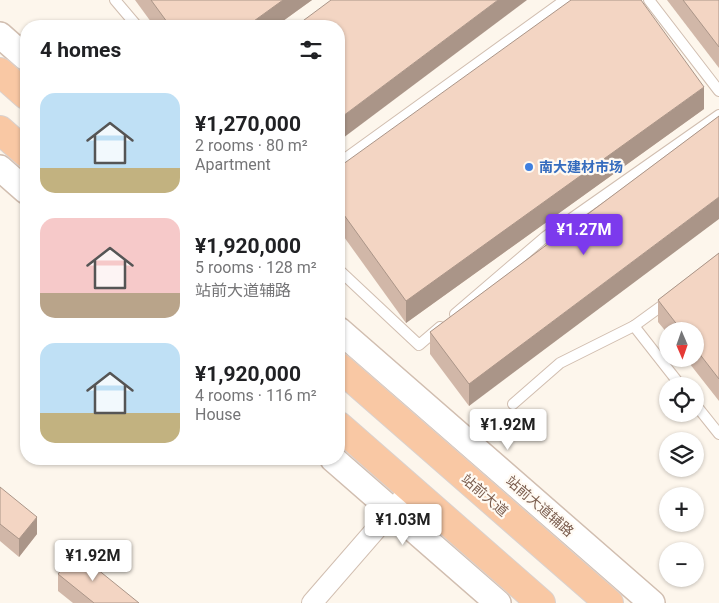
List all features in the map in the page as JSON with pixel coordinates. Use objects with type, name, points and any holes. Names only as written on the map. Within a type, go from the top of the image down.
[{"type":"highway","points":[[0,72],[20,89]]},
{"type":"highway","points":[[0,130],[20,148]]},
{"type":"highway","name":"站前大道","points":[[345,372],[609,603]]},
{"type":"highway","points":[[345,431],[541,603]]},
{"type":"street","points":[[0,35],[20,53]]},
{"type":"street","points":[[0,168],[20,186]]},
{"type":"street","name":"站前大道辅路","points":[[345,335],[652,603]]},
{"type":"street","points":[[340,465],[498,603]]},
{"type":"street","points":[[312,603],[411,489]]},
{"type":"lane","points":[[115,0],[132,20]]},
{"type":"lane","points":[[345,159],[565,0]]},
{"type":"lane","points":[[649,0],[719,91]]},
{"type":"lane","points":[[345,276],[419,345],[545,237],[719,115]]},
{"type":"lane","points":[[513,404],[560,363],[634,326],[672,298]]},
{"type":"lane","points":[[634,326],[674,377]]},
{"type":"lane","points":[[704,415],[719,434]]},
{"type":"building","points":[[151,0],[283,0],[255,20],[166,20]]},
{"type":"building","points":[[331,0],[498,0],[345,115],[345,20],[304,20]]},
{"type":"building","points":[[571,0],[641,0],[704,87],[406,301],[345,216],[345,163]]},
{"type":"building","points":[[683,0],[719,0],[719,47]]},
{"type":"building","points":[[719,116],[719,197],[469,384],[430,332]]},
{"type":"building","points":[[719,253],[719,379],[704,360],[704,322],[675,322],[658,300]]},
{"type":"building","points":[[0,487],[37,517],[19,539],[0,524]]},
{"type":"building","points":[[76,552],[139,603],[94,603],[58,574]]},
{"type":"place","name":"南大建材市场","points":[[529,167]]}]
